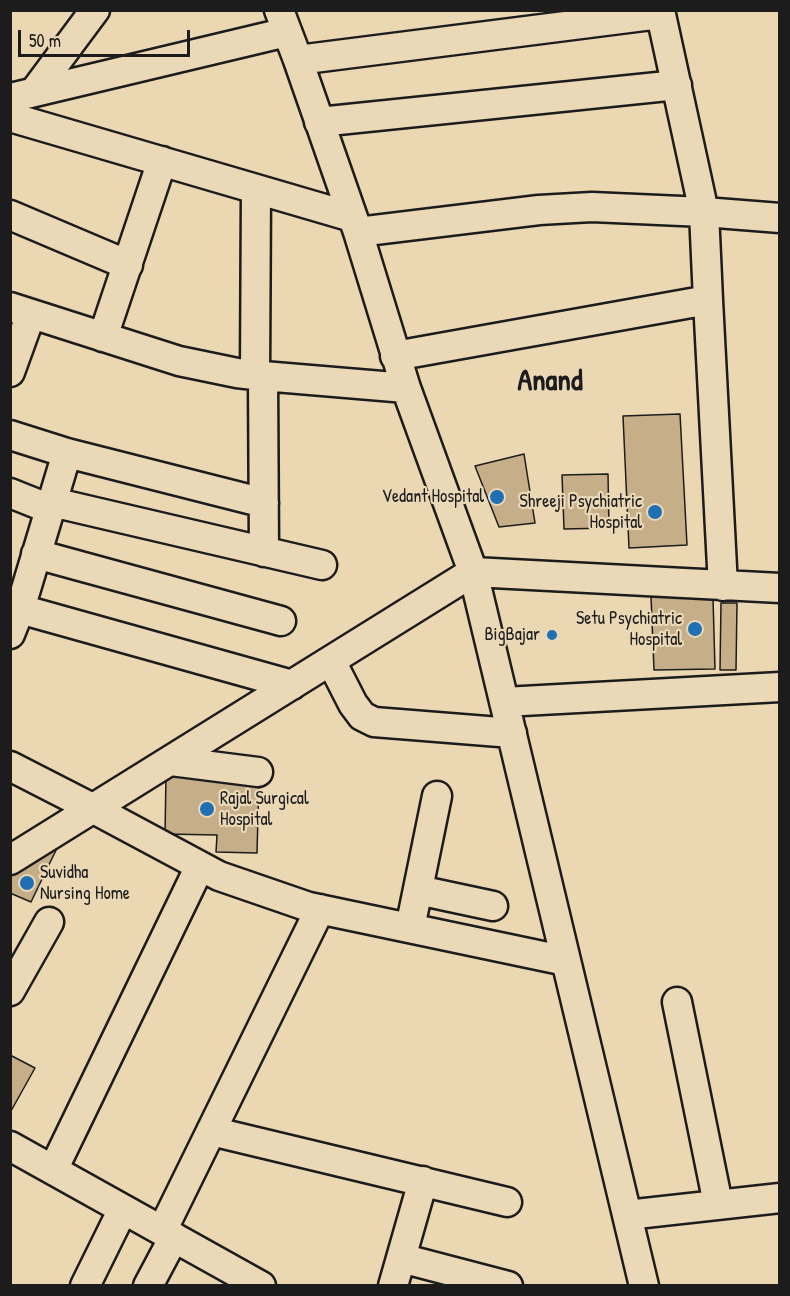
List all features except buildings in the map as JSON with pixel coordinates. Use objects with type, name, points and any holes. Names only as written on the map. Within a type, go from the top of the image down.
[{"type":"street","points":[[16,103],[95,10]]},
{"type":"street","points":[[298,60],[660,12],[704,212],[723,586]]},
{"type":"street","points":[[16,103],[283,21],[355,225],[406,388],[473,572],[644,1286]]},
{"type":"street","points":[[319,122],[676,85]]},
{"type":"street","points":[[16,103],[162,161],[256,189],[355,225],[592,207],[780,218]]},
{"type":"street","points":[[104,337],[162,161]]},
{"type":"street","points":[[256,189],[264,552]]},
{"type":"street","points":[[10,215],[128,265]]},
{"type":"street","points":[[395,356],[708,300]]},
{"type":"street","points":[[10,372],[21,311],[179,361],[237,373],[406,388]]},
{"type":"street","points":[[10,435],[67,453],[264,503]]},
{"type":"street","points":[[67,453],[51,506],[25,569],[15,621],[292,685]]},
{"type":"street","points":[[10,493],[51,506],[322,565]]},
{"type":"street","points":[[25,569],[281,621]]},
{"type":"street","points":[[10,860],[473,572],[780,588]]},
{"type":"street","points":[[331,661],[353,704],[362,716],[374,722],[512,733]]},
{"type":"street","points":[[504,702],[780,687]]},
{"type":"street","points":[[171,760],[258,772]]},
{"type":"street","points":[[10,766],[219,876],[309,907],[566,961]]},
{"type":"street","points":[[410,928],[437,796]]},
{"type":"street","points":[[53,1170],[200,866]]},
{"type":"street","points":[[418,890],[493,906]]},
{"type":"street","points":[[148,1286],[211,1131],[320,909]]},
{"type":"street","points":[[10,992],[49,922]]},
{"type":"street","points":[[677,1002],[718,1204]]},
{"type":"street","points":[[211,1131],[507,1202]]},
{"type":"street","points":[[13,1154],[53,1170],[248,1282]]},
{"type":"street","points":[[393,1286],[423,1181]]},
{"type":"street","points":[[627,1215],[780,1198]]},
{"type":"street","points":[[85,1286],[123,1209]]},
{"type":"street","points":[[401,1258],[508,1286]]},
{"type":"place","name":"Vedant Hospital","points":[[497,497]]},
{"type":"place","name":"Shreeji Psychiatric Hospital","points":[[655,512]]},
{"type":"place","name":"Setu Psychiatric Hospital","points":[[695,629]]},
{"type":"place","name":"BigBajar","points":[[552,635]]},
{"type":"place","name":"Rajal Surgical Hospital","points":[[207,809]]},
{"type":"place","name":"Suvidha Nursing Home","points":[[27,883]]},
{"type":"district","name":"Anand","points":[[550,382]]}]
